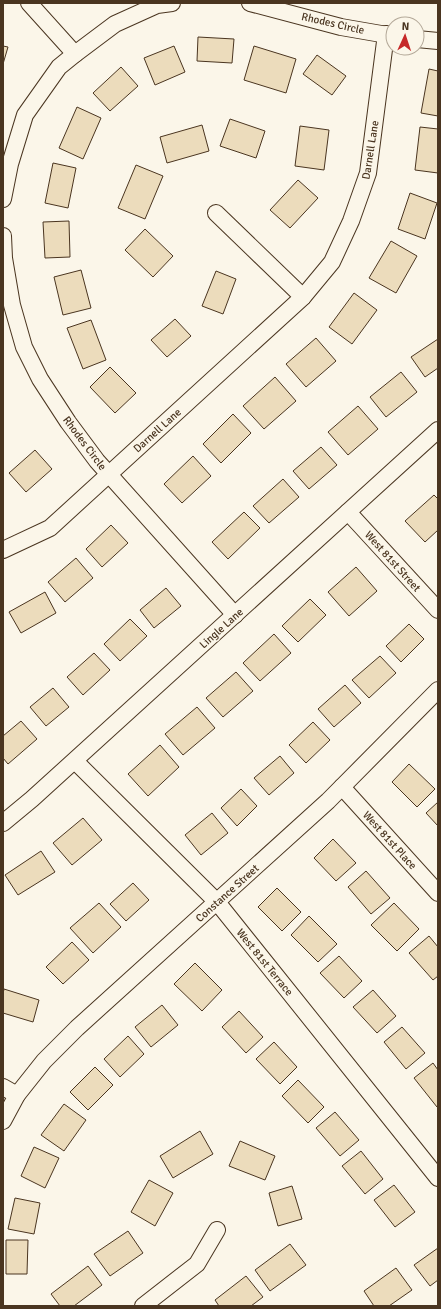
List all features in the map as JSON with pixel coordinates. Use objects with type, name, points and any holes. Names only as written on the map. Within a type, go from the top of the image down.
[{"type":"street","points":[[28,3],[75,54]]},
{"type":"street","points":[[3,199],[10,164],[25,115],[59,67],[115,24],[157,5],[172,3]]},
{"type":"street","name":"Rhodes Circle","points":[[250,3],[341,26],[385,34]]},
{"type":"street","points":[[425,40],[438,41]]},
{"type":"street","name":"Darnell Lane","points":[[3,550],[50,528],[303,297],[332,262],[351,221],[368,173],[386,56]]},
{"type":"street","points":[[216,213],[303,297]]},
{"type":"street","name":"Rhodes Circle","points":[[3,236],[4,258],[12,305],[24,346],[40,379],[68,422],[109,474],[235,615]]},
{"type":"street","name":"Lingle Lane","points":[[3,823],[75,761],[438,430]]},
{"type":"street","name":"West 81st Street","points":[[348,512],[438,610]]},
{"type":"street","name":"Constance Street","points":[[3,1121],[17,1095],[44,1061],[77,1028],[342,786],[438,690]]},
{"type":"street","name":"West 81st Terrace","points":[[75,761],[216,902],[438,1178]]},
{"type":"street","name":"West 81st Place","points":[[342,786],[438,893]]},
{"type":"street","points":[[3,1087],[17,1095]]},
{"type":"street","points":[[143,1306],[197,1264],[217,1230]]},
{"type":"building","points":[[198,37],[234,39],[232,63],[197,61]]},
{"type":"building","points":[[3,46],[8,47],[3,64]]},
{"type":"building","points":[[174,46],[185,72],[155,85],[144,58]]},
{"type":"building","points":[[254,46],[296,59],[286,93],[244,80]]},
{"type":"building","points":[[317,55],[346,76],[332,95],[303,74]]},
{"type":"building","points":[[121,67],[138,86],[110,111],[93,93]]},
{"type":"building","points":[[429,69],[438,71],[438,116],[421,113]]},
{"type":"building","points":[[77,107],[101,118],[83,159],[59,148]]},
{"type":"building","points":[[230,119],[265,131],[256,158],[220,146]]},
{"type":"building","points":[[202,125],[209,151],[167,163],[160,137]]},
{"type":"building","points":[[300,126],[329,130],[324,170],[295,166]]},
{"type":"building","points":[[420,127],[438,129],[438,173],[415,170]]},
{"type":"building","points":[[53,163],[76,168],[68,208],[45,203]]},
{"type":"building","points":[[136,165],[163,176],[145,219],[118,208]]},
{"type":"building","points":[[298,180],[318,198],[290,228],[270,210]]},
{"type":"building","points":[[410,193],[437,203],[425,239],[398,229]]},
{"type":"building","points":[[69,221],[70,257],[45,258],[43,222]]},
{"type":"building","points":[[145,229],[173,256],[153,277],[125,250]]},
{"type":"building","points":[[391,241],[417,256],[396,293],[369,278]]},
{"type":"building","points":[[81,270],[91,308],[63,315],[54,277]]},
{"type":"building","points":[[216,271],[236,279],[223,314],[202,306]]},
{"type":"building","points":[[354,293],[377,310],[352,344],[329,327]]},
{"type":"building","points":[[175,319],[191,336],[167,357],[151,340]]},
{"type":"building","points":[[91,320],[106,360],[83,369],[67,328]]},
{"type":"building","points":[[316,338],[336,361],[306,387],[286,364]]},
{"type":"building","points":[[438,339],[438,368],[425,377],[411,357]]},
{"type":"building","points":[[110,367],[136,393],[115,413],[90,387]]},
{"type":"building","points":[[401,372],[417,392],[386,417],[370,397]]},
{"type":"building","points":[[275,377],[296,401],[264,429],[243,406]]},
{"type":"building","points":[[358,406],[378,429],[348,455],[328,432]]},
{"type":"building","points":[[233,414],[251,433],[221,463],[203,444]]},
{"type":"building","points":[[321,447],[337,465],[309,489],[293,471]]},
{"type":"building","points":[[35,450],[52,469],[26,492],[9,473]]},
{"type":"building","points":[[193,456],[211,476],[182,503],[164,484]]},
{"type":"building","points":[[283,479],[299,497],[269,523],[253,506]]},
{"type":"building","points":[[434,495],[438,499],[438,530],[425,542],[405,521]]},
{"type":"building","points":[[244,512],[260,528],[228,559],[212,542]]},
{"type":"building","points":[[111,525],[128,543],[102,567],[86,549]]},
{"type":"building","points":[[76,558],[93,578],[65,602],[48,582]]},
{"type":"building","points":[[356,567],[377,591],[349,616],[328,592]]},
{"type":"building","points":[[166,588],[181,606],[154,628],[140,610]]},
{"type":"building","points":[[45,592],[56,613],[21,633],[9,612]]},
{"type":"building","points":[[310,599],[326,615],[298,642],[282,626]]},
{"type":"building","points":[[130,619],[147,636],[120,661],[104,644]]},
{"type":"building","points":[[409,624],[424,639],[401,662],[386,646]]},
{"type":"building","points":[[274,634],[291,653],[260,681],[243,663]]},
{"type":"building","points":[[94,653],[110,670],[83,695],[67,677]]},
{"type":"building","points":[[380,656],[396,673],[369,698],[352,680]]},
{"type":"building","points":[[236,672],[253,691],[223,717],[206,698]]},
{"type":"building","points":[[345,685],[361,703],[334,727],[318,709]]},
{"type":"building","points":[[53,688],[69,707],[46,726],[30,707]]},
{"type":"building","points":[[197,707],[215,728],[183,755],[165,734]]},
{"type":"building","points":[[21,721],[37,739],[8,764],[3,758],[3,736]]},
{"type":"building","points":[[313,722],[330,740],[306,763],[289,745]]},
{"type":"building","points":[[160,745],[179,767],[148,796],[128,774]]},
{"type":"building","points":[[280,756],[294,773],[269,795],[254,778]]},
{"type":"building","points":[[409,764],[435,789],[417,807],[392,782]]},
{"type":"building","points":[[241,789],[257,806],[237,826],[221,808]]},
{"type":"building","points":[[438,802],[438,826],[426,813]]},
{"type":"building","points":[[212,813],[228,833],[201,855],[185,835]]},
{"type":"building","points":[[83,818],[102,840],[72,865],[53,843]]},
{"type":"building","points":[[333,839],[356,863],[336,881],[314,858]]},
{"type":"building","points":[[41,851],[55,872],[18,895],[5,875]]},
{"type":"building","points":[[366,871],[390,898],[371,914],[348,887]]},
{"type":"building","points":[[133,883],[149,900],[126,921],[110,904]]},
{"type":"building","points":[[277,888],[301,912],[282,931],[258,907]]},
{"type":"building","points":[[99,903],[121,927],[93,953],[70,928]]},
{"type":"building","points":[[394,903],[419,929],[397,951],[371,925]]},
{"type":"building","points":[[309,916],[337,944],[318,962],[291,935]]},
{"type":"building","points":[[429,936],[438,947],[438,976],[433,980],[409,953]]},
{"type":"building","points":[[72,942],[89,960],[63,984],[46,967]]},
{"type":"building","points":[[339,956],[362,981],[344,998],[320,973]]},
{"type":"building","points":[[195,963],[222,990],[202,1011],[174,984]]},
{"type":"building","points":[[4,989],[39,1000],[33,1022],[3,1013]]},
{"type":"building","points":[[373,990],[396,1016],[377,1033],[353,1007]]},
{"type":"building","points":[[162,1005],[178,1025],[151,1047],[135,1027]]},
{"type":"building","points":[[239,1011],[263,1037],[246,1053],[222,1027]]},
{"type":"building","points":[[402,1027],[425,1053],[406,1069],[384,1042]]},
{"type":"building","points":[[128,1036],[144,1054],[120,1077],[104,1059]]},
{"type":"building","points":[[274,1042],[297,1067],[280,1084],[256,1059]]},
{"type":"building","points":[[433,1063],[438,1070],[437,1107],[414,1078]]},
{"type":"building","points":[[95,1067],[113,1085],[88,1110],[70,1092]]},
{"type":"building","points":[[298,1080],[324,1107],[308,1123],[282,1096]]},
{"type":"building","points":[[64,1104],[86,1120],[64,1151],[41,1135]]},
{"type":"building","points":[[335,1112],[359,1140],[340,1156],[316,1128]]},
{"type":"building","points":[[200,1131],[213,1154],[173,1178],[160,1156]]},
{"type":"building","points":[[240,1141],[275,1156],[265,1180],[229,1166]]},
{"type":"building","points":[[34,1147],[59,1158],[45,1188],[21,1176]]},
{"type":"building","points":[[361,1151],[383,1179],[365,1194],[342,1166]]},
{"type":"building","points":[[149,1180],[173,1193],[155,1226],[131,1212]]},
{"type":"building","points":[[394,1185],[415,1212],[395,1227],[374,1200]]},
{"type":"building","points":[[292,1186],[302,1219],[278,1226],[269,1193]]},
{"type":"building","points":[[15,1198],[40,1203],[34,1234],[8,1229]]},
{"type":"building","points":[[128,1231],[143,1253],[110,1276],[94,1254]]},
{"type":"building","points":[[6,1240],[28,1240],[27,1274],[6,1274]]},
{"type":"building","points":[[290,1244],[306,1265],[270,1291],[255,1270]]},
{"type":"building","points":[[438,1248],[438,1280],[430,1286],[414,1265]]},
{"type":"building","points":[[88,1266],[102,1285],[74,1306],[60,1306],[51,1294]]},
{"type":"building","points":[[396,1268],[412,1290],[389,1306],[374,1306],[364,1291]]},
{"type":"building","points":[[246,1276],[263,1297],[251,1306],[219,1306],[215,1300]]}]
